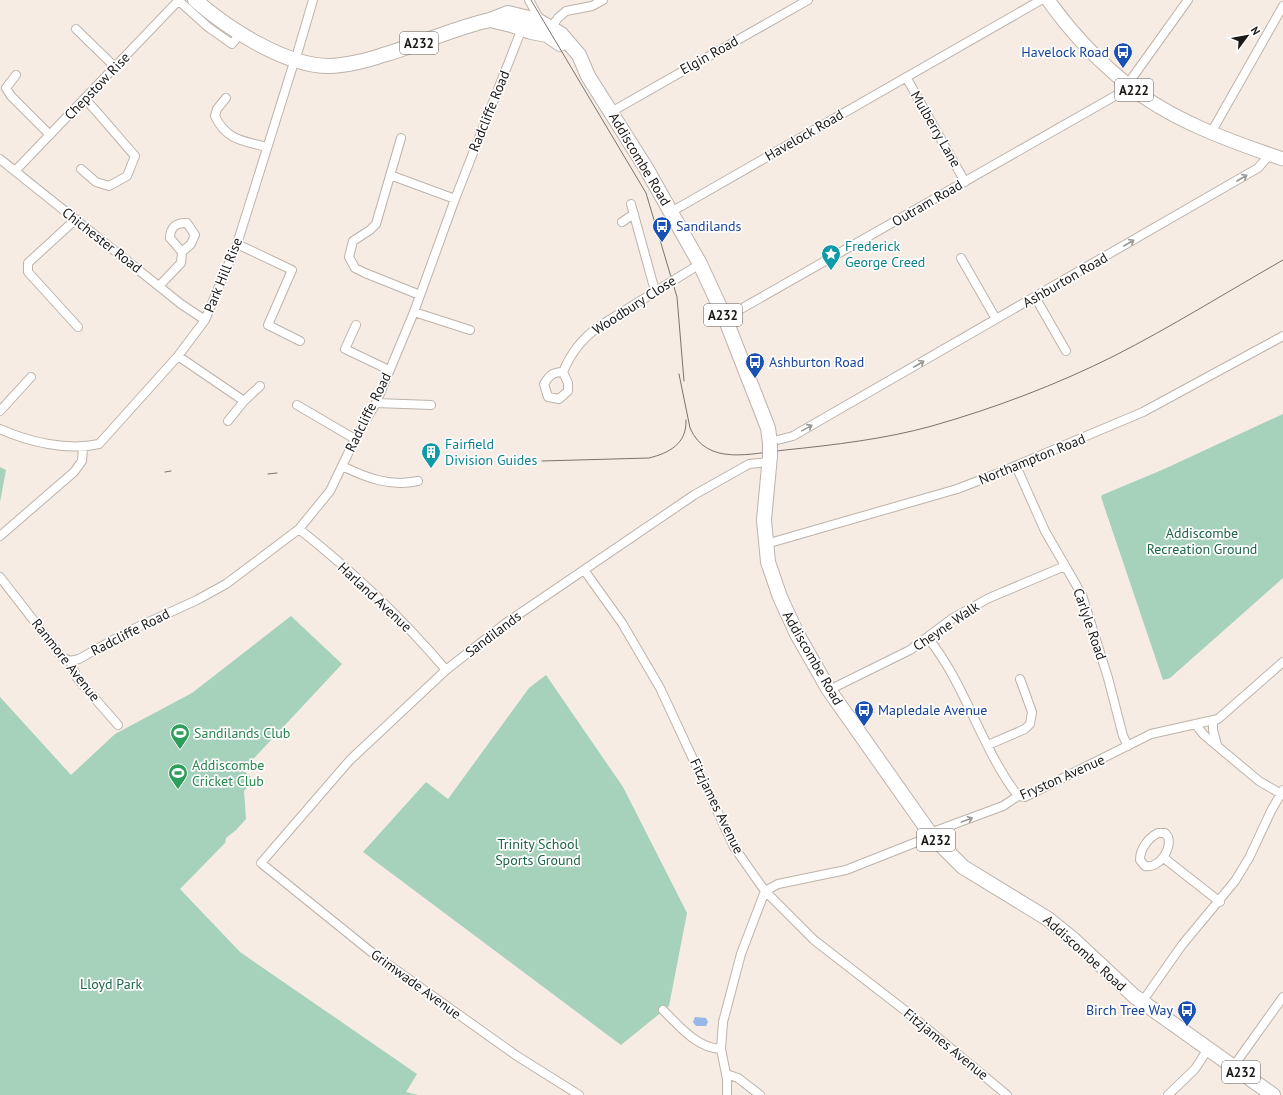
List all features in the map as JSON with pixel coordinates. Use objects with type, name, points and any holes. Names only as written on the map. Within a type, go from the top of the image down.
[{"type":"highway","name":"A232","points":[[195,0],[240,34],[273,51],[297,55]]},
{"type":"highway","name":"A232","points":[[204,0],[237,24],[319,65],[330,66],[383,55],[490,20],[504,13],[516,14],[524,23]]},
{"type":"highway","name":"Addiscombe Road","points":[[524,23],[547,28],[570,43],[579,56],[585,71],[671,212],[700,264],[725,318],[768,428],[770,451],[763,511],[766,544],[772,576],[780,598],[800,639],[829,690],[931,835],[956,861],[970,872],[1032,908],[1060,928],[1118,983],[1142,1002],[1273,1095]]},
{"type":"main road","name":"A222","points":[[1048,0],[1082,42],[1127,85],[1174,114],[1212,132],[1283,159]]},
{"type":"street","points":[[179,0],[208,27],[232,44],[240,34]]},
{"type":"street","name":"Chepstow Rise","points":[[15,171],[179,0]]},
{"type":"street","name":"Park Hill Rise","points":[[83,448],[99,444],[104,440],[178,356],[205,320],[237,244],[313,0]]},
{"type":"street","name":"Addiscombe Road","points":[[528,0],[547,28]]},
{"type":"street","points":[[547,28],[566,11],[592,6],[603,0]]},
{"type":"street","name":"Elgin Road","points":[[611,112],[808,0]]},
{"type":"street","name":"Havelock Road","points":[[671,212],[1041,0]]},
{"type":"street","name":"Outram Road","points":[[725,318],[1122,92],[1188,0]]},
{"type":"street","points":[[1212,132],[1283,6]]},
{"type":"street","name":"Radcliffe Road","points":[[70,661],[79,659],[127,632],[197,600],[226,584],[299,529],[330,491],[355,439],[376,403],[414,312],[455,199],[524,23]]},
{"type":"street","points":[[76,29],[116,67]]},
{"type":"street","points":[[16,75],[6,88],[11,96],[50,135]]},
{"type":"street","name":"Mulberry Lane","points":[[906,77],[965,182]]},
{"type":"street","points":[[226,98],[214,116],[222,127],[236,140],[267,147]]},
{"type":"street","points":[[81,169],[96,182],[109,186],[127,176],[135,156],[116,137],[110,125],[85,99]]},
{"type":"street","points":[[401,138],[376,224],[370,230],[353,241],[349,257],[355,268],[420,294]]},
{"type":"street","name":"Ashburton Road","points":[[770,451],[793,436],[1258,168],[1265,160],[1267,153]]},
{"type":"street","name":"Chichester Road","points":[[0,159],[160,285],[181,304],[205,320]]},
{"type":"street","points":[[390,176],[455,199]]},
{"type":"street","points":[[631,204],[655,291]]},
{"type":"street","points":[[622,222],[634,214]]},
{"type":"street","points":[[76,219],[28,263],[28,272],[78,327]]},
{"type":"street","points":[[237,244],[292,270],[268,325],[300,342]]},
{"type":"street","points":[[160,285],[181,263],[182,252]]},
{"type":"street","points":[[961,258],[996,320]]},
{"type":"street","name":"Woodbury Close","points":[[563,372],[576,347],[586,336],[655,291],[700,264]]},
{"type":"street","points":[[1035,297],[1066,351]]},
{"type":"street","points":[[414,312],[470,330]]},
{"type":"street","points":[[356,325],[345,349],[389,370]]},
{"type":"street","name":"Northampton Road","points":[[766,544],[957,489],[1016,466],[1143,412],[1283,336]]},
{"type":"street","points":[[178,356],[244,401]]},
{"type":"street","points":[[0,410],[31,377]]},
{"type":"street","points":[[228,421],[244,401],[260,386]]},
{"type":"street","points":[[376,403],[430,405]]},
{"type":"street","points":[[297,405],[355,439]]},
{"type":"street","points":[[0,429],[42,443],[83,448],[82,461],[74,472],[0,536]]},
{"type":"street","name":"Sandilands","points":[[261,863],[350,760],[446,670],[506,624],[694,494],[741,468],[756,462],[770,451]]},
{"type":"street","points":[[342,466],[368,478],[402,484],[418,481]]},
{"type":"street","name":"Carlyle Road","points":[[1016,466],[1045,530],[1085,602],[1108,678],[1123,736],[1128,746]]},
{"type":"street","name":"Harland Avenue","points":[[299,529],[376,597],[415,634],[446,670]]},
{"type":"street","name":"Cheyne Walk","points":[[829,690],[897,657],[928,638],[953,618],[989,598],[1066,566]]},
{"type":"street","name":"Fitzjames Avenue","points":[[584,570],[622,623],[660,688],[734,847],[765,891],[814,940],[907,1012],[1007,1095]]},
{"type":"street","name":"Ranmore Avenue","points":[[0,576],[62,657],[70,661],[77,678],[118,725]]},
{"type":"street","points":[[928,638],[956,683],[988,745],[1018,796]]},
{"type":"street","name":"Fryston Avenue","points":[[931,835],[998,808],[1018,796],[1025,797],[1158,732],[1213,720],[1226,713],[1283,662]]},
{"type":"street","points":[[988,745],[1024,729],[1030,724],[1032,712],[1020,679]]},
{"type":"street","points":[[1213,720],[1213,730],[1217,744]]},
{"type":"street","points":[[1142,1002],[1177,952],[1220,902],[1246,864],[1282,793],[1260,781],[1217,744],[1204,735],[1195,724]]},
{"type":"street","points":[[727,1095],[726,1074],[721,1049],[723,1022],[738,967],[757,908],[765,891],[778,884],[846,870],[931,835]]},
{"type":"street","points":[[1164,858],[1220,902]]},
{"type":"street","name":"Grimwade Avenue","points":[[261,863],[380,959],[511,1051],[579,1095]]},
{"type":"street","points":[[1233,1067],[1283,997]]},
{"type":"street","points":[[663,1010],[693,1038],[711,1049],[721,1049]]},
{"type":"street","points":[[1168,1095],[1195,1068],[1208,1049]]},
{"type":"street","points":[[726,1074],[738,1078],[760,1095]]},
{"type":"green space","name":"Addiscombe Recreation Ground","points":[[1283,414],[1283,578],[1170,678],[1163,680],[1101,497],[1102,495],[1162,470]]},
{"type":"green space","points":[[0,467],[6,470],[0,502]]},
{"type":"green space","name":"Lloyd Park","points":[[291,616],[342,664],[243,770],[254,780],[244,791],[246,819],[226,838],[225,843],[180,889],[240,952],[417,1074],[406,1092],[418,1095],[0,1095],[0,697],[71,775],[115,734],[192,693]]},
{"type":"green space","name":"Trinity School Sports Ground","points":[[546,675],[623,787],[687,913],[669,1006],[621,1045],[363,852],[426,782],[448,799],[529,688]]},
{"type":"water","points":[[695,1017],[706,1018],[708,1022],[706,1026],[696,1026],[693,1022]]},
{"type":"tram line","points":[[531,0],[646,193],[677,297],[684,381]]},
{"type":"tram line","points":[[679,374],[690,428],[698,440],[707,448],[719,453],[745,455],[841,444],[896,435],[979,412],[1070,377],[1157,333],[1283,260]]},
{"type":"tram line","points":[[542,461],[649,458],[670,450],[680,441],[686,428],[686,420]]},
{"type":"tram line","points":[[165,472],[171,471]]},
{"type":"tram line","points":[[268,474],[277,473]]},
{"type":"place","name":"Havelock Road","points":[[1123,69]]},
{"type":"place","name":"Sandilands","points":[[662,243]]},
{"type":"place","name":"Frederick George Creed","points":[[831,271]]},
{"type":"place","name":"Ashburton Road","points":[[755,379]]},
{"type":"place","name":"Fairfield Division Guides","points":[[431,469]]},
{"type":"place","name":"Mapledale Avenue","points":[[864,727]]},
{"type":"place","name":"Sandilands Club","points":[[180,750]]},
{"type":"place","name":"Addiscombe Cricket Club","points":[[178,790]]},
{"type":"place","name":"Birch Tree Way","points":[[1187,1027]]}]
